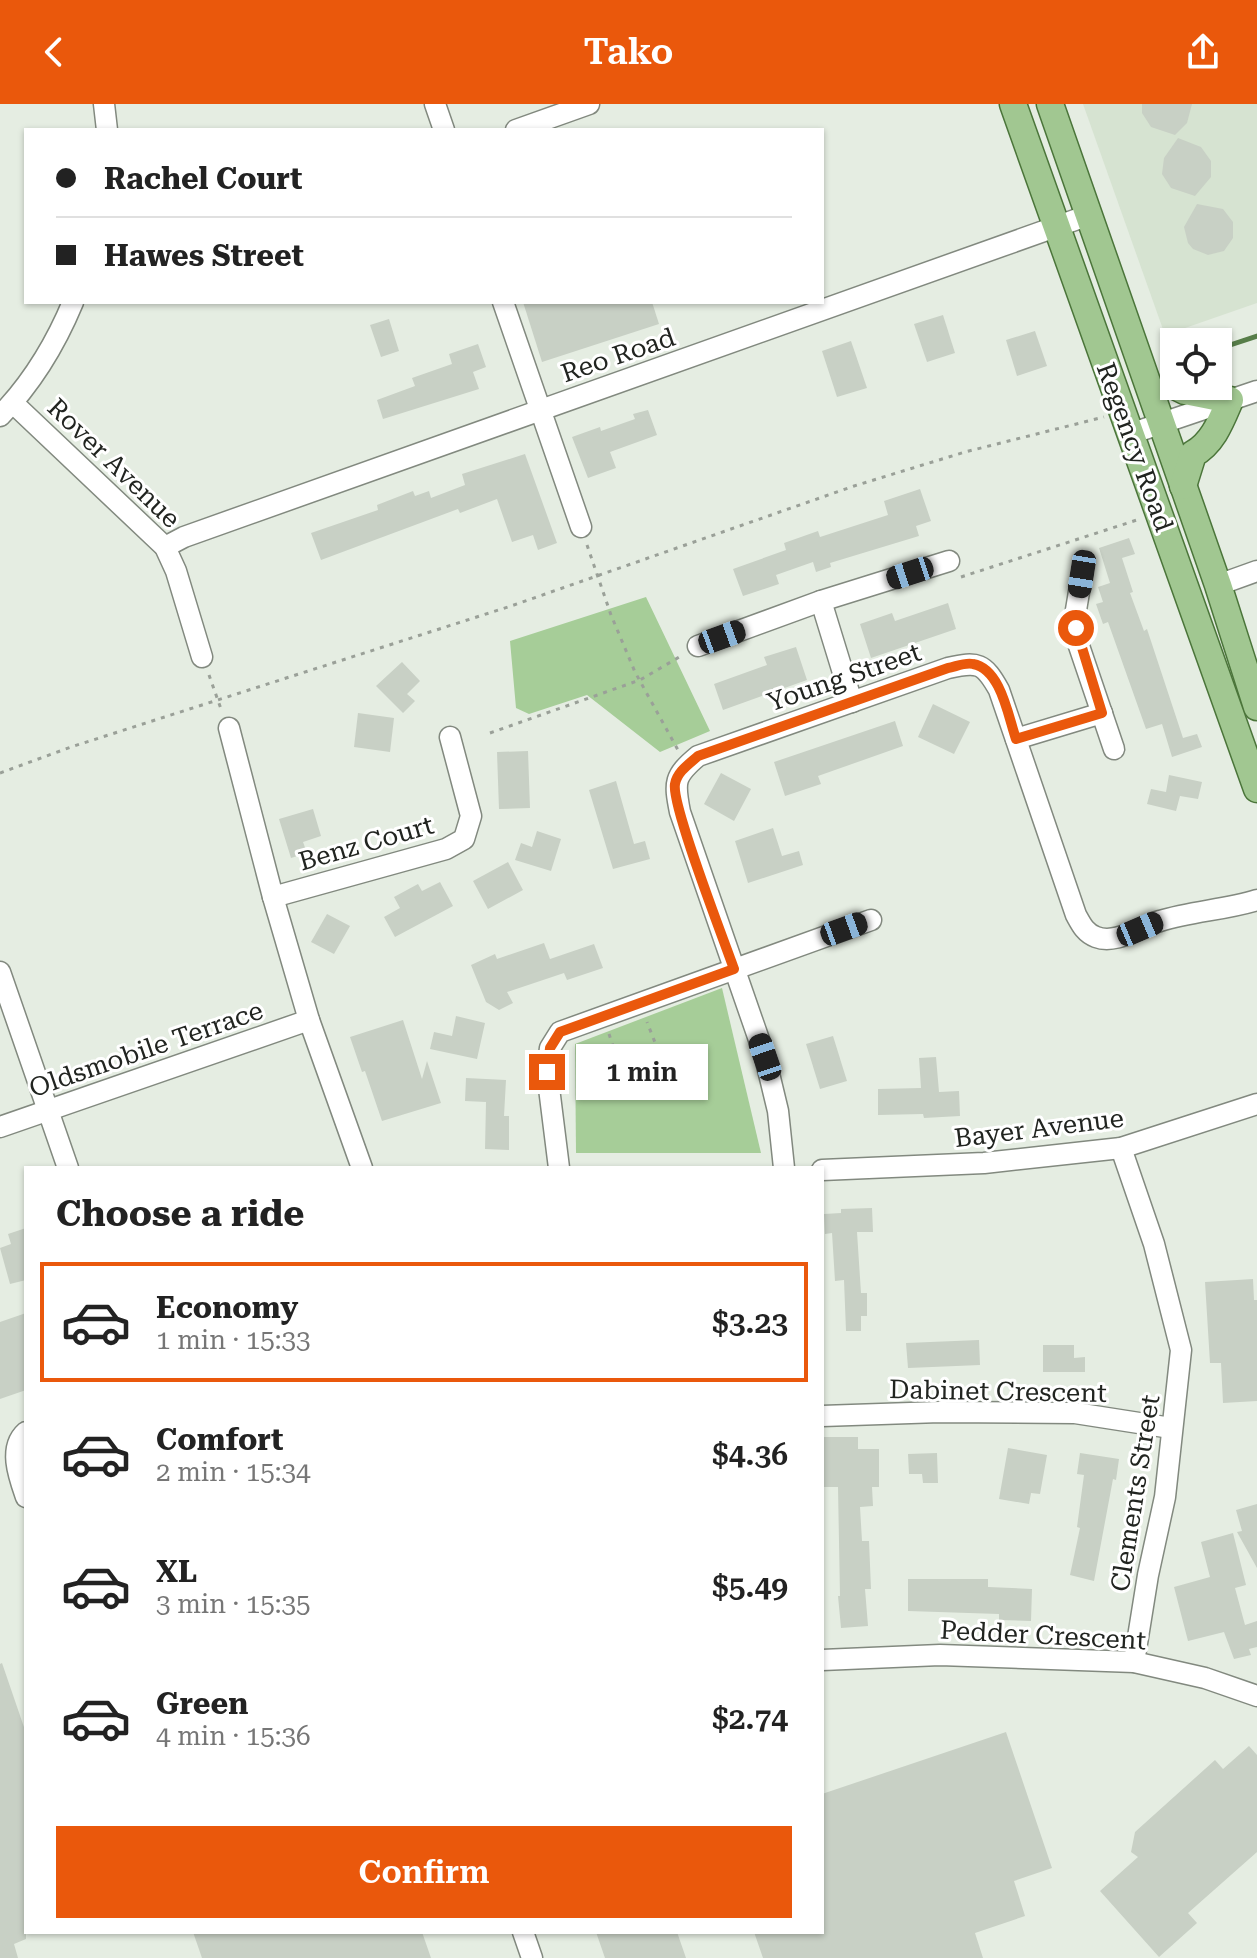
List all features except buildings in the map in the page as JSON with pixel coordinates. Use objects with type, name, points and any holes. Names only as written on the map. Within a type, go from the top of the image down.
[{"type":"main road","name":"Regency Road","points":[[1013,104],[1257,789]]},
{"type":"main road","name":"Regency Road","points":[[1050,104],[1218,585],[1257,707]]},
{"type":"main road","points":[[1135,346],[1160,371]]},
{"type":"main road","points":[[1183,486],[1193,454],[1218,429],[1230,400]]},
{"type":"main road","points":[[1188,596],[1218,585]]},
{"type":"street","points":[[104,104],[107,128]]},
{"type":"street","points":[[435,104],[443,128]]},
{"type":"street","points":[[522,128],[589,104]]},
{"type":"street","name":"Reo Road","points":[[165,547],[184,537],[1089,215]]},
{"type":"street","points":[[6,409],[59,336],[72,304]]},
{"type":"street","points":[[504,304],[581,527]]},
{"type":"street","points":[[1232,399],[1257,391]]},
{"type":"street","points":[[1130,434],[1230,400]]},
{"type":"street","name":"Rover Avenue","points":[[6,409],[165,547],[176,571],[202,657]]},
{"type":"street","points":[[698,646],[821,601],[944,562]]},
{"type":"street","points":[[1218,585],[1257,571]]},
{"type":"street","points":[[1082,574],[1076,628],[1114,749]]},
{"type":"street","points":[[821,601],[852,702]]},
{"type":"street","name":"Young Street","points":[[683,769],[698,756],[948,668],[971,663],[988,670],[999,690],[1083,929],[1097,938],[1120,937],[1159,921],[1257,900]]},
{"type":"street","points":[[1016,739],[1102,713]]},
{"type":"street","points":[[229,728],[309,1020],[361,1166]]},
{"type":"street","name":"Benz Court","points":[[273,897],[446,849],[464,839],[471,816],[450,737]]},
{"type":"street","points":[[683,769],[674,785],[680,812],[765,1057],[778,1111],[784,1166]]},
{"type":"street","points":[[559,1166],[547,1072],[550,1048],[560,1032],[871,920]]},
{"type":"street","points":[[0,972],[67,1166]]},
{"type":"street","name":"Oldsmobile Terrace","points":[[0,1127],[309,1020]]},
{"type":"street","name":"Bayer Avenue","points":[[824,1170],[984,1163],[1121,1148],[1257,1104]]},
{"type":"street","name":"Clements Street","points":[[1121,1148],[1154,1244],[1181,1350],[1165,1497],[1134,1662]]},
{"type":"street","name":"Dabinet Crescent","points":[[824,1416],[940,1412],[1075,1413],[1171,1428]]},
{"type":"street","points":[[24,1434],[19,1438],[16,1459],[24,1489]]},
{"type":"street","name":"Pedder Crescent","points":[[824,1660],[940,1655],[1134,1662],[1205,1678],[1257,1696]]},
{"type":"street","points":[[524,1934],[532,1958]]},
{"type":"path","points":[[0,773],[217,699],[366,654],[854,486],[965,452],[1109,416]]},
{"type":"path","points":[[944,562],[962,577],[1143,517]]},
{"type":"path","points":[[581,527],[611,615],[640,680],[676,746],[683,769]]},
{"type":"path","points":[[490,733],[640,680],[698,646]]},
{"type":"path","points":[[202,657],[229,728]]},
{"type":"path","points":[[621,1029],[608,1034],[617,1058],[656,1045],[646,1020],[650,1013]]},
{"type":"path","points":[[607,1048],[612,1044]]},
{"type":"shaded area","points":[[1083,104],[1257,104],[1257,303],[1185,328],[1163,328]]},
{"type":"green space","points":[[646,597],[710,731],[660,752],[587,695],[529,714],[516,708],[510,641]]},
{"type":"green space","points":[[722,988],[761,1153],[576,1153],[575,1044]]},
{"type":"waterway","points":[[1232,344],[1257,336]]},
{"type":"route","points":[[547,1072],[550,1048],[560,1032],[734,969],[680,812],[674,785],[683,769],[698,756],[948,668],[971,663],[988,670],[999,690],[1016,739],[1102,713],[1078,643],[1076,628]]}]
